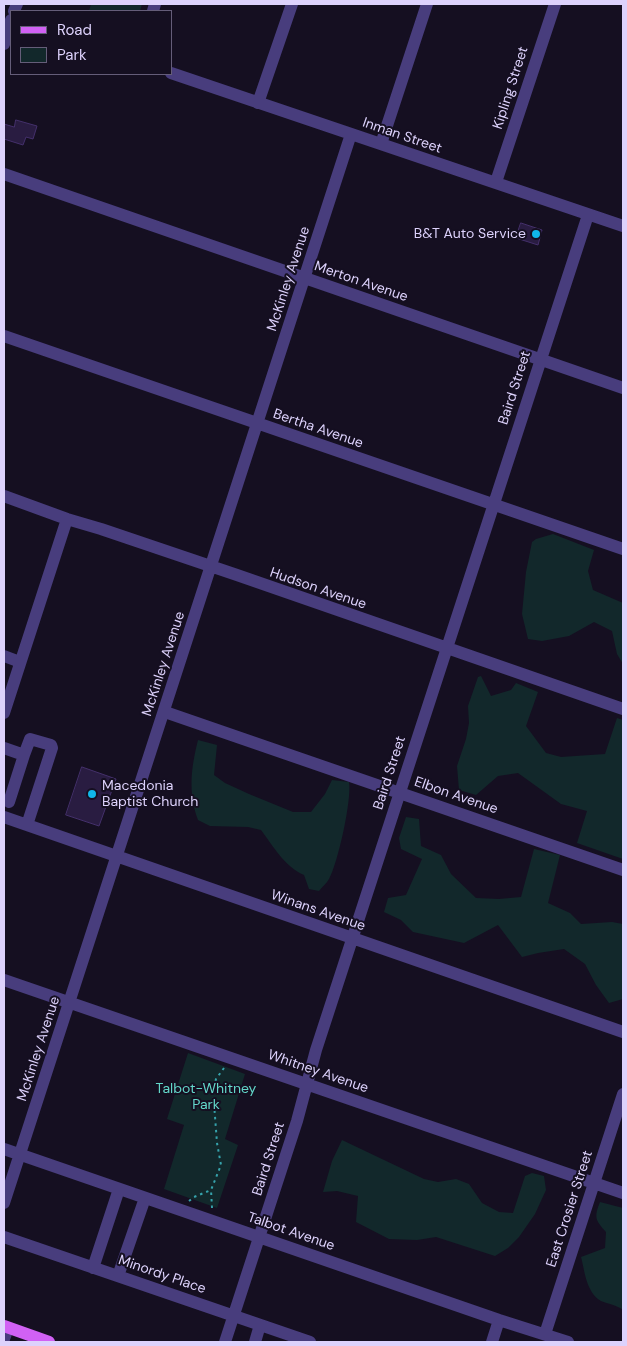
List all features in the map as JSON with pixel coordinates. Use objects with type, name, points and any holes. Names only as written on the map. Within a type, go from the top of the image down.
[{"type":"main road","points":[[5,1331],[49,1342]]},
{"type":"street","points":[[258,103],[292,4]]},
{"type":"street","points":[[381,144],[427,4]]},
{"type":"street","name":"Kipling Street","points":[[496,182],[555,4]]},
{"type":"street","points":[[4,44],[10,23]]},
{"type":"street","name":"Inman Street","points":[[172,73],[496,182],[588,215],[622,221]]},
{"type":"street","name":"McKinley Avenue","points":[[4,1203],[352,134]]},
{"type":"street","name":"Merton Avenue","points":[[4,174],[623,388]]},
{"type":"street","name":"Baird Street","points":[[225,1342],[297,1121],[316,1050],[588,215]]},
{"type":"street","name":"Bertha Avenue","points":[[4,336],[623,549]]},
{"type":"street","name":"Hudson Avenue","points":[[4,496],[623,709]]},
{"type":"street","points":[[4,712],[67,519]]},
{"type":"street","points":[[4,656],[20,662]]},
{"type":"street","name":"Elbon Avenue","points":[[164,712],[623,870]]},
{"type":"street","points":[[9,802],[30,739],[51,745],[52,748],[27,825]]},
{"type":"street","points":[[4,748],[24,755]]},
{"type":"street","name":"Winans Avenue","points":[[4,817],[623,1032]]},
{"type":"street","name":"Whitney Avenue","points":[[4,980],[623,1192]]},
{"type":"street","name":"East Crosier Street","points":[[545,1334],[623,1094]]},
{"type":"street","name":"Talbot Avenue","points":[[4,1149],[499,1320],[568,1342]]},
{"type":"street","points":[[93,1268],[120,1189]]},
{"type":"street","points":[[118,1276],[145,1198]]},
{"type":"street","name":"Minordy Place","points":[[4,1237],[260,1325],[282,1338],[310,1342]]},
{"type":"street","points":[[492,1342],[499,1320]]},
{"type":"street","points":[[255,1342],[260,1325]]},
{"type":"path","points":[[208,1220],[212,1208],[211,1190],[221,1165],[217,1144],[214,1090],[216,1079],[230,1057]]},
{"type":"path","points":[[184,1212],[190,1199],[211,1190]]},
{"type":"green space","points":[[91,4],[142,4],[140,10],[89,10]]},
{"type":"green space","points":[[553,534],[594,550],[588,571],[593,590],[623,603],[623,664],[617,654],[612,631],[594,622],[569,636],[542,641],[528,639],[522,614],[526,572],[532,542]]},
{"type":"green space","points":[[481,676],[491,696],[511,690],[516,683],[538,692],[526,726],[546,753],[561,757],[605,754],[617,718],[623,720],[623,859],[577,843],[587,811],[561,804],[518,773],[498,776],[476,795],[459,790],[457,766],[469,723],[468,706],[478,677]]},
{"type":"green space","points":[[198,740],[217,745],[214,775],[225,783],[293,812],[311,812],[325,794],[332,780],[349,782],[346,816],[333,871],[319,891],[309,889],[304,875],[285,861],[261,830],[248,827],[210,826],[198,820],[193,800],[192,780]]},
{"type":"green space","points":[[406,817],[419,819],[421,846],[441,855],[451,874],[476,898],[499,899],[521,897],[534,849],[560,855],[548,903],[570,913],[581,924],[612,922],[623,924],[623,999],[609,1003],[596,985],[585,964],[564,949],[522,957],[498,925],[464,943],[413,932],[401,920],[384,912],[388,898],[406,895],[422,859],[401,849],[399,838]]},
{"type":"green space","name":"Talbot-Whitney Park","points":[[188,1053],[245,1074],[225,1139],[238,1145],[217,1208],[164,1189],[184,1125],[167,1119]]},
{"type":"green space","points":[[342,1140],[424,1179],[438,1182],[456,1179],[469,1184],[482,1203],[499,1212],[513,1213],[525,1176],[532,1173],[544,1176],[546,1190],[535,1214],[519,1237],[508,1248],[495,1256],[436,1237],[417,1240],[389,1239],[356,1222],[358,1196],[337,1191],[323,1192],[332,1161]]},
{"type":"green space","points":[[600,1202],[623,1208],[623,1310],[601,1301],[592,1292],[581,1257],[605,1248],[606,1232],[597,1218]]},
{"type":"building","points":[[16,120],[37,126],[33,139],[26,137],[23,145],[4,139],[4,124],[14,127]]},
{"type":"building","points":[[521,223],[542,230],[538,245],[516,238]]},
{"type":"building","points":[[82,767],[116,779],[99,826],[66,815]]},
{"type":"place","name":"B&T Auto Service","points":[[536,234]]},
{"type":"place","name":"Macedonia Baptist Church","points":[[92,794]]}]
